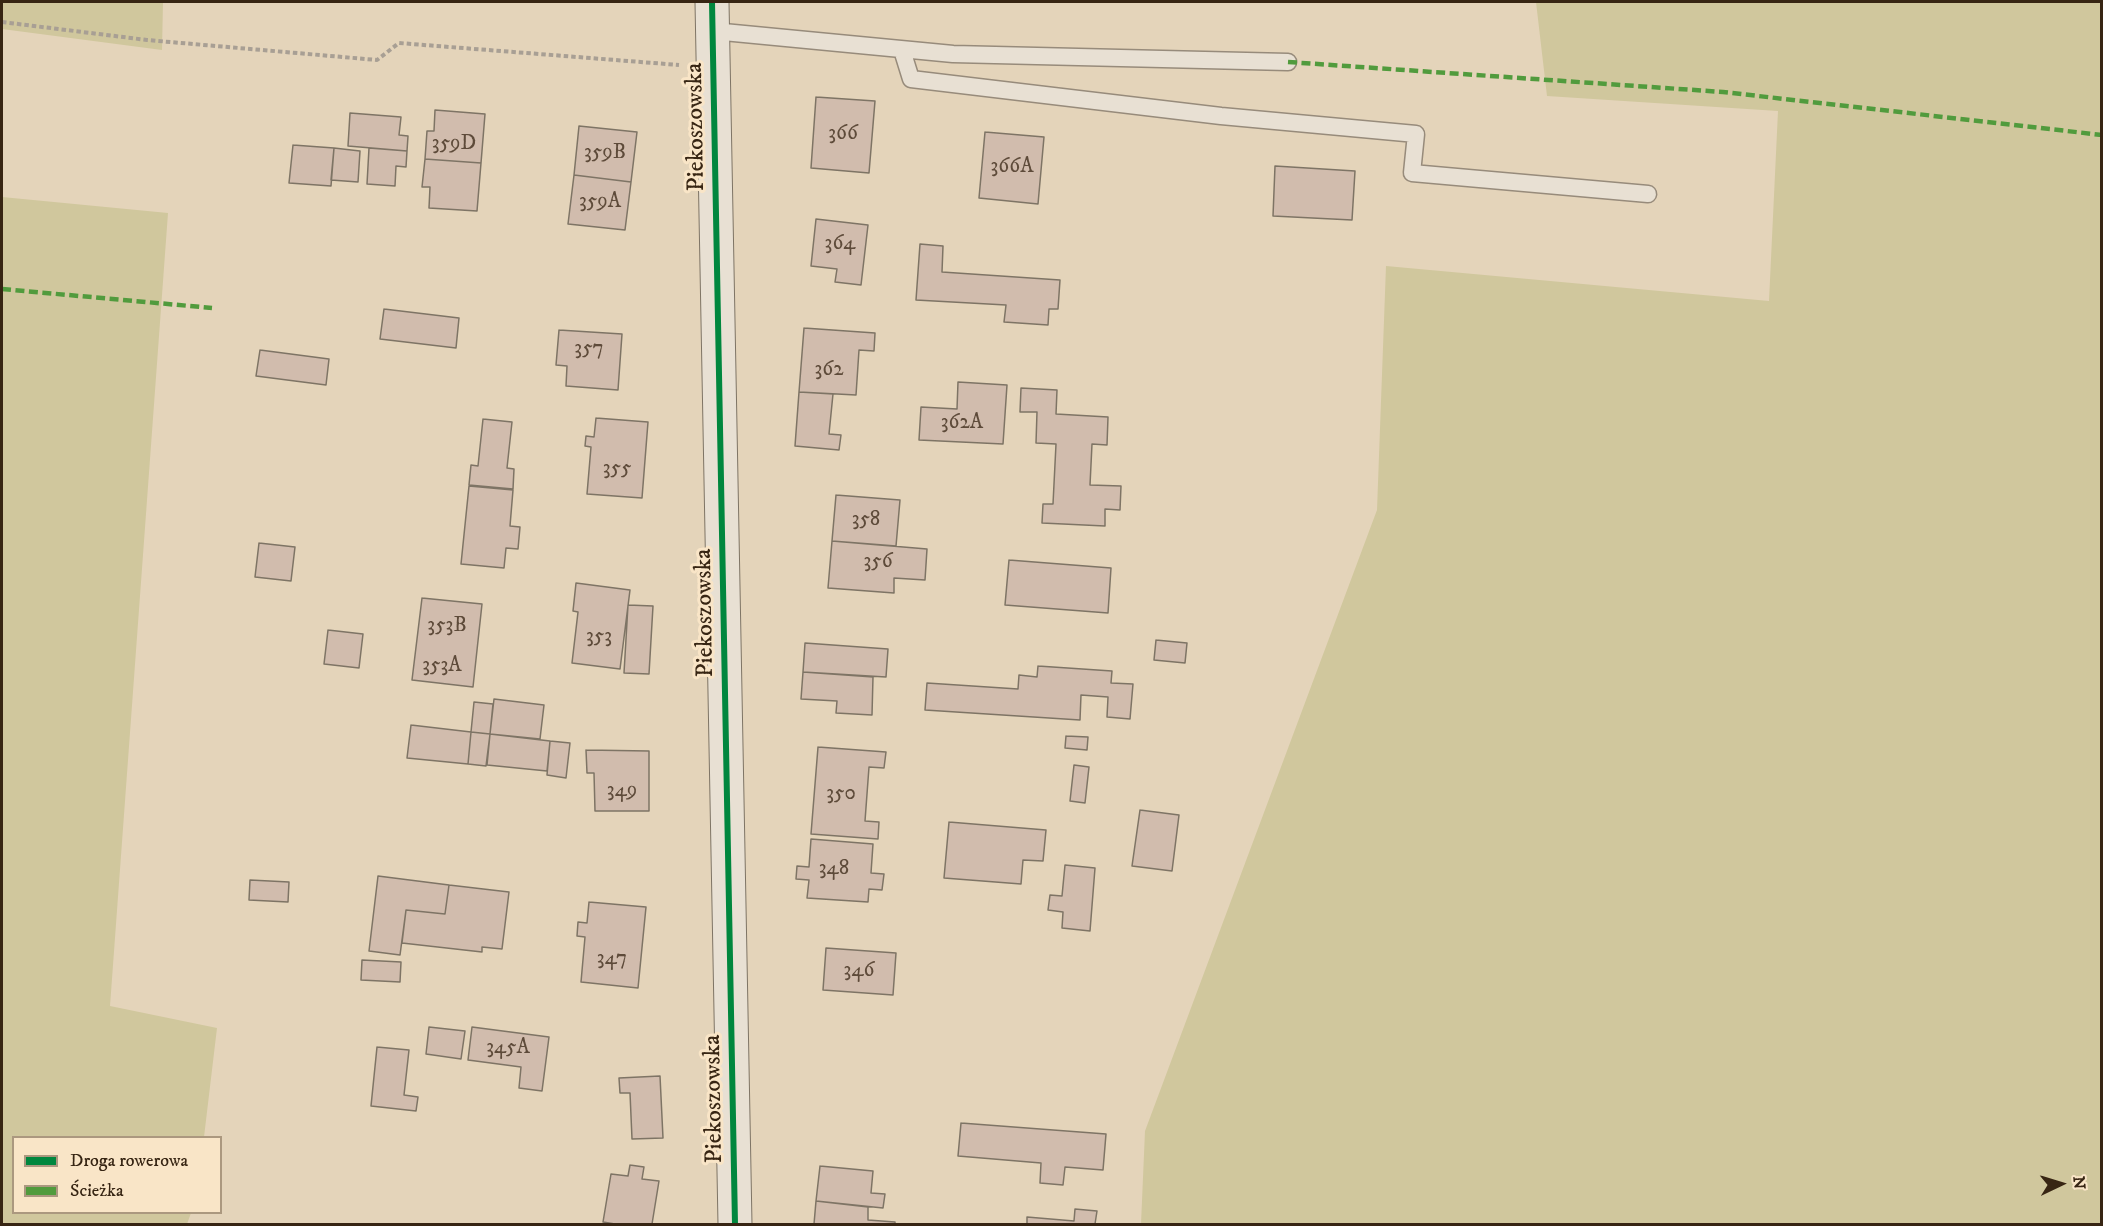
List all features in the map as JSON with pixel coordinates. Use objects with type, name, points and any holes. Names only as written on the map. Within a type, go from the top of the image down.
[{"type":"main road","name":"Piekoszowska","points":[[712,16],[735,1224]]},
{"type":"lane","points":[[712,16],[902,50],[953,54],[1288,62]]},
{"type":"lane","points":[[902,50],[911,79],[1221,116],[1416,135],[1412,173],[1648,194]]},
{"type":"path","points":[[2,22],[147,40],[377,60],[399,43],[713,68]]},
{"type":"shaded area","points":[[2,2],[163,2],[162,50],[2,29]]},
{"type":"shaded area","points":[[1536,2],[2101,2],[2101,1224],[1141,1224],[1145,1131],[1377,510],[1386,266],[1769,301],[1778,111],[1547,96]]},
{"type":"shaded area","points":[[2,197],[168,213],[110,1006],[217,1028],[204,1136],[12,1136],[12,1214],[191,1214],[187,1224],[2,1224]]},
{"type":"building","points":[[816,97],[875,101],[869,173],[811,168]]},
{"type":"building","points":[[435,110],[485,114],[481,163],[425,159],[427,131],[434,131]]},
{"type":"building","points":[[350,113],[401,117],[399,135],[408,136],[407,151],[348,146]]},
{"type":"building","points":[[579,126],[637,132],[631,182],[574,175]]},
{"type":"building","points":[[985,132],[1044,137],[1038,204],[979,198]]},
{"type":"building","points":[[293,145],[334,148],[331,186],[289,183]]},
{"type":"building","points":[[334,148],[360,151],[358,182],[331,180]]},
{"type":"building","points":[[369,148],[407,151],[406,167],[396,166],[395,186],[367,184]]},
{"type":"building","points":[[425,159],[481,163],[477,211],[429,208],[430,187],[422,187]]},
{"type":"building","points":[[1275,166],[1355,171],[1352,220],[1273,216]]},
{"type":"building","points":[[574,175],[631,182],[625,230],[568,224]]},
{"type":"building","points":[[816,219],[868,225],[861,285],[835,282],[837,269],[811,266]]},
{"type":"building","points":[[920,244],[943,246],[942,272],[1060,280],[1058,309],[1049,309],[1048,325],[1004,322],[1006,305],[916,300]]},
{"type":"building","points":[[384,309],[459,318],[456,348],[380,339]]},
{"type":"building","points":[[804,328],[875,333],[874,351],[859,350],[856,395],[799,392]]},
{"type":"building","points":[[559,330],[622,334],[618,390],[566,386],[567,366],[556,365]]},
{"type":"building","points":[[260,350],[329,359],[326,385],[256,376]]},
{"type":"building","points":[[958,382],[1007,385],[1003,444],[919,440],[921,407],[957,409]]},
{"type":"building","points":[[1021,388],[1057,390],[1056,414],[1108,417],[1107,445],[1092,444],[1090,485],[1121,486],[1120,510],[1105,509],[1105,526],[1042,523],[1043,504],[1053,504],[1056,444],[1036,443],[1037,412],[1020,412]]},
{"type":"building","points":[[799,392],[833,394],[829,434],[841,435],[839,450],[795,446]]},
{"type":"building","points":[[596,418],[648,422],[642,498],[587,494],[591,447],[585,446],[586,436],[594,437]]},
{"type":"building","points":[[483,419],[512,422],[507,468],[514,469],[513,489],[469,485],[471,465],[478,466]]},
{"type":"building","points":[[469,486],[513,490],[510,526],[520,527],[518,549],[506,548],[504,568],[461,564]]},
{"type":"building","points":[[836,495],[900,500],[896,546],[832,541]]},
{"type":"building","points":[[832,541],[927,549],[925,580],[894,578],[894,593],[828,588]]},
{"type":"building","points":[[259,543],[295,547],[291,581],[255,577]]},
{"type":"building","points":[[1009,560],[1111,568],[1108,613],[1005,605]]},
{"type":"building","points":[[576,583],[630,590],[620,669],[572,663],[578,612],[573,611]]},
{"type":"building","points":[[422,598],[482,604],[473,687],[412,680]]},
{"type":"building","points":[[628,605],[653,606],[649,674],[624,673]]},
{"type":"building","points":[[328,630],[363,634],[359,668],[324,664]]},
{"type":"building","points":[[1156,640],[1187,643],[1185,663],[1154,660]]},
{"type":"building","points":[[805,643],[888,649],[886,677],[803,672]]},
{"type":"building","points":[[1038,666],[1112,671],[1111,683],[1133,684],[1130,719],[1107,717],[1108,697],[1081,695],[1080,720],[925,710],[927,683],[1018,689],[1019,675],[1037,677]]},
{"type":"building","points":[[803,672],[873,677],[872,715],[836,713],[837,701],[801,699]]},
{"type":"building","points":[[494,699],[544,705],[540,739],[490,734]]},
{"type":"building","points":[[474,702],[493,704],[490,734],[471,732]]},
{"type":"building","points":[[411,725],[471,732],[468,764],[407,758]]},
{"type":"building","points":[[471,732],[490,734],[486,766],[468,764]]},
{"type":"building","points":[[490,734],[550,741],[547,771],[487,765]]},
{"type":"building","points":[[1066,736],[1088,737],[1087,750],[1065,748]]},
{"type":"building","points":[[550,741],[570,743],[566,778],[547,775]]},
{"type":"building","points":[[818,747],[886,752],[884,768],[869,767],[865,821],[879,822],[878,839],[811,834]]},
{"type":"building","points":[[586,750],[649,751],[649,811],[595,811],[594,773],[587,773]]},
{"type":"building","points":[[1074,765],[1089,767],[1085,803],[1070,801]]},
{"type":"building","points":[[1140,810],[1179,815],[1172,871],[1132,866]]},
{"type":"building","points":[[949,822],[1046,830],[1043,861],[1023,860],[1021,884],[944,878]]},
{"type":"building","points":[[811,839],[873,844],[871,873],[884,874],[882,890],[869,889],[868,902],[807,898],[809,880],[796,879],[797,866],[809,867]]},
{"type":"building","points":[[1065,865],[1095,868],[1090,931],[1062,928],[1063,912],[1048,910],[1050,895],[1062,896]]},
{"type":"building","points":[[378,876],[449,885],[445,914],[406,910],[400,955],[369,951]]},
{"type":"building","points":[[250,880],[289,882],[288,902],[249,900]]},
{"type":"building","points":[[449,885],[509,892],[502,949],[482,947],[482,952],[402,943],[406,910],[445,914]]},
{"type":"building","points":[[589,902],[646,907],[638,988],[581,982],[585,937],[577,936],[578,922],[587,923]]},
{"type":"building","points":[[826,948],[896,953],[893,995],[823,990]]},
{"type":"building","points":[[362,960],[401,962],[400,982],[361,980]]},
{"type":"building","points":[[429,1027],[465,1031],[461,1059],[426,1054]]},
{"type":"building","points":[[472,1027],[549,1037],[542,1091],[519,1088],[521,1067],[468,1060]]},
{"type":"building","points":[[377,1047],[409,1050],[404,1095],[418,1097],[416,1111],[371,1106]]},
{"type":"building","points":[[660,1076],[663,1138],[632,1139],[630,1093],[620,1093],[619,1078]]},
{"type":"building","points":[[961,1123],[1106,1134],[1103,1170],[1065,1167],[1063,1185],[1040,1183],[1041,1163],[958,1156]]},
{"type":"building","points":[[630,1165],[644,1167],[642,1179],[659,1181],[652,1224],[603,1222],[611,1174],[628,1176]]},
{"type":"building","points":[[820,1166],[873,1171],[871,1193],[885,1194],[883,1208],[816,1201]]},
{"type":"building","points":[[816,1201],[868,1207],[868,1220],[895,1222],[895,1224],[814,1224]]},
{"type":"building","points":[[1075,1209],[1097,1211],[1095,1224],[1027,1224],[1027,1217],[1074,1221]]},
{"type":"marked path","points":[[1288,62],[1723,92],[2102,135]]},
{"type":"marked path","points":[[2,289],[212,308]]},
{"type":"cycle path","points":[[712,2],[735,1224]]}]
